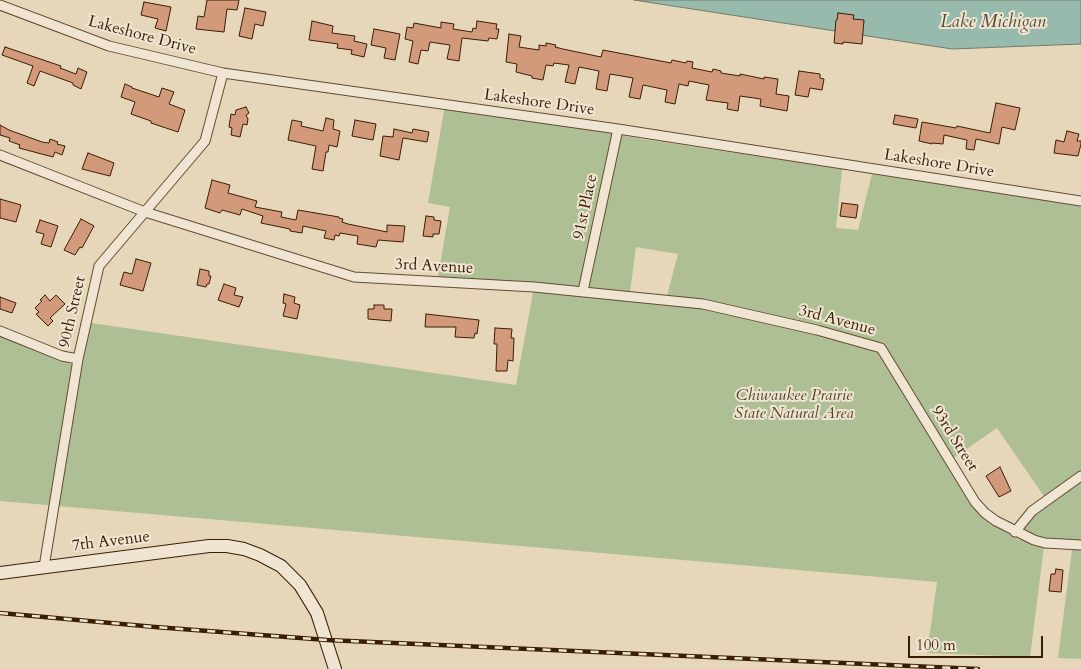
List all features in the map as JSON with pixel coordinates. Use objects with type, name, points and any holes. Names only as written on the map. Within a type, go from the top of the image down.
[{"type":"street","name":"Lakeshore Drive","points":[[0,5],[109,46],[223,73],[618,129],[1081,201]]},
{"type":"street","name":"90th Street","points":[[44,567],[78,359],[99,266],[205,141],[223,73]]},
{"type":"street","name":"91st Place","points":[[583,291],[618,129]]},
{"type":"street","name":"3rd Avenue","points":[[0,155],[145,212],[354,277],[583,291],[703,304],[808,328],[881,348]]},
{"type":"street","points":[[0,331],[62,356],[78,359]]},
{"type":"street","name":"93rd Street","points":[[881,348],[975,502],[985,513],[1015,532],[1034,540],[1045,543],[1081,545]]},
{"type":"street","points":[[1015,532],[1032,511],[1081,476]]},
{"type":"street","name":"7th Avenue","points":[[0,573],[209,546],[227,546],[260,554],[281,566],[300,585],[317,613],[335,669]]},
{"type":"green space","name":"Chiwaukee Prairie State Natural Area","points":[[445,105],[642,139],[842,169],[836,228],[858,230],[872,174],[1081,206],[1081,659],[1058,658],[1073,542],[1045,539],[1030,657],[927,653],[937,582],[0,501],[0,335],[81,368],[91,323],[516,385],[534,287],[437,282],[450,207],[428,203]],"holes":[[[636,247],[678,254],[667,296],[629,300]],[[997,428],[1048,502],[1029,519],[1020,540],[994,525],[948,462]]]},
{"type":"water","name":"Lake Michigan","points":[[634,0],[1081,0],[1081,44],[952,49]]},
{"type":"building","points":[[207,0],[239,0],[237,10],[227,9],[224,32],[196,29],[198,16],[204,17]]},
{"type":"building","points":[[144,2],[171,7],[166,31],[155,28],[158,19],[141,15]]},
{"type":"building","points":[[245,8],[266,12],[263,26],[255,24],[252,39],[239,36]]},
{"type":"building","points":[[838,13],[854,15],[853,19],[864,20],[862,44],[834,43]]},
{"type":"building","points":[[312,21],[333,26],[332,33],[355,36],[354,41],[367,44],[364,57],[351,54],[352,50],[337,48],[338,44],[309,40]]},
{"type":"building","points":[[477,21],[497,24],[496,29],[499,29],[497,39],[489,38],[488,41],[462,38],[459,61],[447,59],[450,45],[430,42],[428,51],[421,50],[418,64],[409,62],[413,41],[405,39],[407,27],[413,28],[414,23],[441,28],[441,22],[454,24],[453,29],[472,32],[473,28],[476,29]]},
{"type":"building","points":[[374,29],[400,34],[395,60],[384,58],[386,48],[371,45]]},
{"type":"building","points":[[509,34],[521,36],[519,47],[539,50],[539,45],[546,46],[546,43],[556,45],[555,47],[601,57],[603,50],[671,63],[672,60],[686,63],[687,61],[693,62],[692,68],[712,72],[713,69],[721,71],[721,73],[740,76],[740,74],[764,79],[764,77],[778,79],[776,94],[789,96],[787,111],[760,106],[761,99],[740,96],[738,111],[727,109],[728,103],[706,100],[709,85],[689,81],[688,86],[679,84],[675,104],[665,102],[667,90],[643,85],[640,99],[629,97],[633,78],[610,74],[607,91],[596,89],[599,71],[579,67],[575,84],[565,82],[569,65],[554,63],[553,66],[546,65],[543,80],[532,78],[532,76],[516,72],[517,64],[506,62]]},
{"type":"building","points":[[5,47],[61,66],[60,68],[76,74],[78,68],[87,72],[81,89],[73,85],[73,83],[40,71],[34,86],[27,83],[33,66],[2,55]]},
{"type":"building","points":[[799,71],[820,74],[820,78],[824,79],[822,90],[810,88],[808,97],[795,95]]},
{"type":"building","points":[[125,84],[159,97],[162,88],[174,92],[169,104],[185,110],[178,132],[131,114],[135,102],[121,97]]},
{"type":"building","points":[[996,103],[1020,108],[1015,130],[1002,127],[999,144],[976,139],[974,150],[966,149],[967,140],[944,135],[943,144],[919,141],[922,122],[956,128],[957,126],[990,133]]},
{"type":"building","points":[[246,107],[249,113],[246,115],[248,119],[247,125],[243,124],[240,137],[231,135],[232,128],[229,127],[231,114],[235,115],[236,110]]},
{"type":"building","points":[[895,115],[918,119],[916,128],[893,124]]},
{"type":"building","points":[[326,118],[334,120],[333,129],[340,131],[337,147],[329,145],[328,152],[326,152],[323,171],[312,169],[316,146],[288,140],[292,120],[302,122],[301,126],[323,131]]},
{"type":"building","points":[[355,120],[376,124],[373,140],[352,136]]},
{"type":"building","points":[[0,125],[42,142],[49,143],[50,139],[58,142],[57,144],[65,146],[62,155],[55,152],[53,157],[19,148],[20,145],[9,141],[10,138],[0,135]]},
{"type":"building","points":[[394,129],[412,133],[413,129],[429,132],[427,142],[403,138],[399,160],[380,156],[383,136],[393,137]]},
{"type":"building","points":[[1067,131],[1079,134],[1077,141],[1081,141],[1081,144],[1078,156],[1054,153],[1056,140],[1064,142]]},
{"type":"building","points":[[88,153],[114,163],[110,176],[82,169]]},
{"type":"building","points":[[212,180],[230,185],[228,193],[257,201],[255,207],[282,212],[281,217],[296,220],[298,210],[339,217],[343,219],[342,222],[348,224],[387,232],[387,225],[405,226],[403,242],[378,240],[376,247],[357,244],[358,236],[340,233],[339,236],[335,235],[334,240],[324,238],[326,231],[303,226],[302,233],[290,231],[290,229],[261,223],[263,216],[242,209],[240,215],[222,210],[220,213],[205,208]]},
{"type":"building","points":[[0,199],[21,205],[16,222],[0,218]]},
{"type":"building","points":[[842,203],[858,205],[856,218],[840,216]]},
{"type":"building","points":[[426,216],[434,217],[434,220],[441,221],[439,234],[433,234],[433,237],[423,236]]},
{"type":"building","points":[[81,219],[94,226],[82,248],[80,247],[75,255],[64,250]]},
{"type":"building","points":[[40,220],[58,226],[51,247],[41,244],[44,234],[36,232]]},
{"type":"building","points":[[136,259],[151,263],[143,291],[120,285],[124,272],[132,274]]},
{"type":"building","points":[[200,269],[209,271],[209,276],[211,276],[206,287],[197,285]]},
{"type":"building","points":[[224,284],[236,288],[234,295],[243,297],[239,307],[218,300]]},
{"type":"building","points":[[284,294],[295,297],[294,303],[300,305],[297,319],[283,316],[286,304],[283,303]]},
{"type":"building","points":[[45,295],[50,301],[56,295],[65,304],[50,318],[53,321],[48,326],[36,314],[39,312],[35,308]]},
{"type":"building","points":[[0,297],[16,303],[12,313],[0,309]]},
{"type":"building","points":[[374,305],[384,305],[384,309],[392,309],[391,321],[368,319],[368,309],[374,309]]},
{"type":"building","points":[[426,314],[479,320],[477,334],[475,333],[474,338],[455,337],[456,327],[425,327]]},
{"type":"building","points":[[495,328],[512,329],[511,338],[514,338],[513,361],[508,360],[507,371],[496,371],[497,344],[494,344]]},
{"type":"building","points":[[1000,467],[1011,491],[999,497],[986,476]]},
{"type":"building","points":[[1056,569],[1063,570],[1061,592],[1049,591],[1051,574],[1055,574]]},
{"type":"railway","points":[[0,613],[327,640],[978,669]]}]
